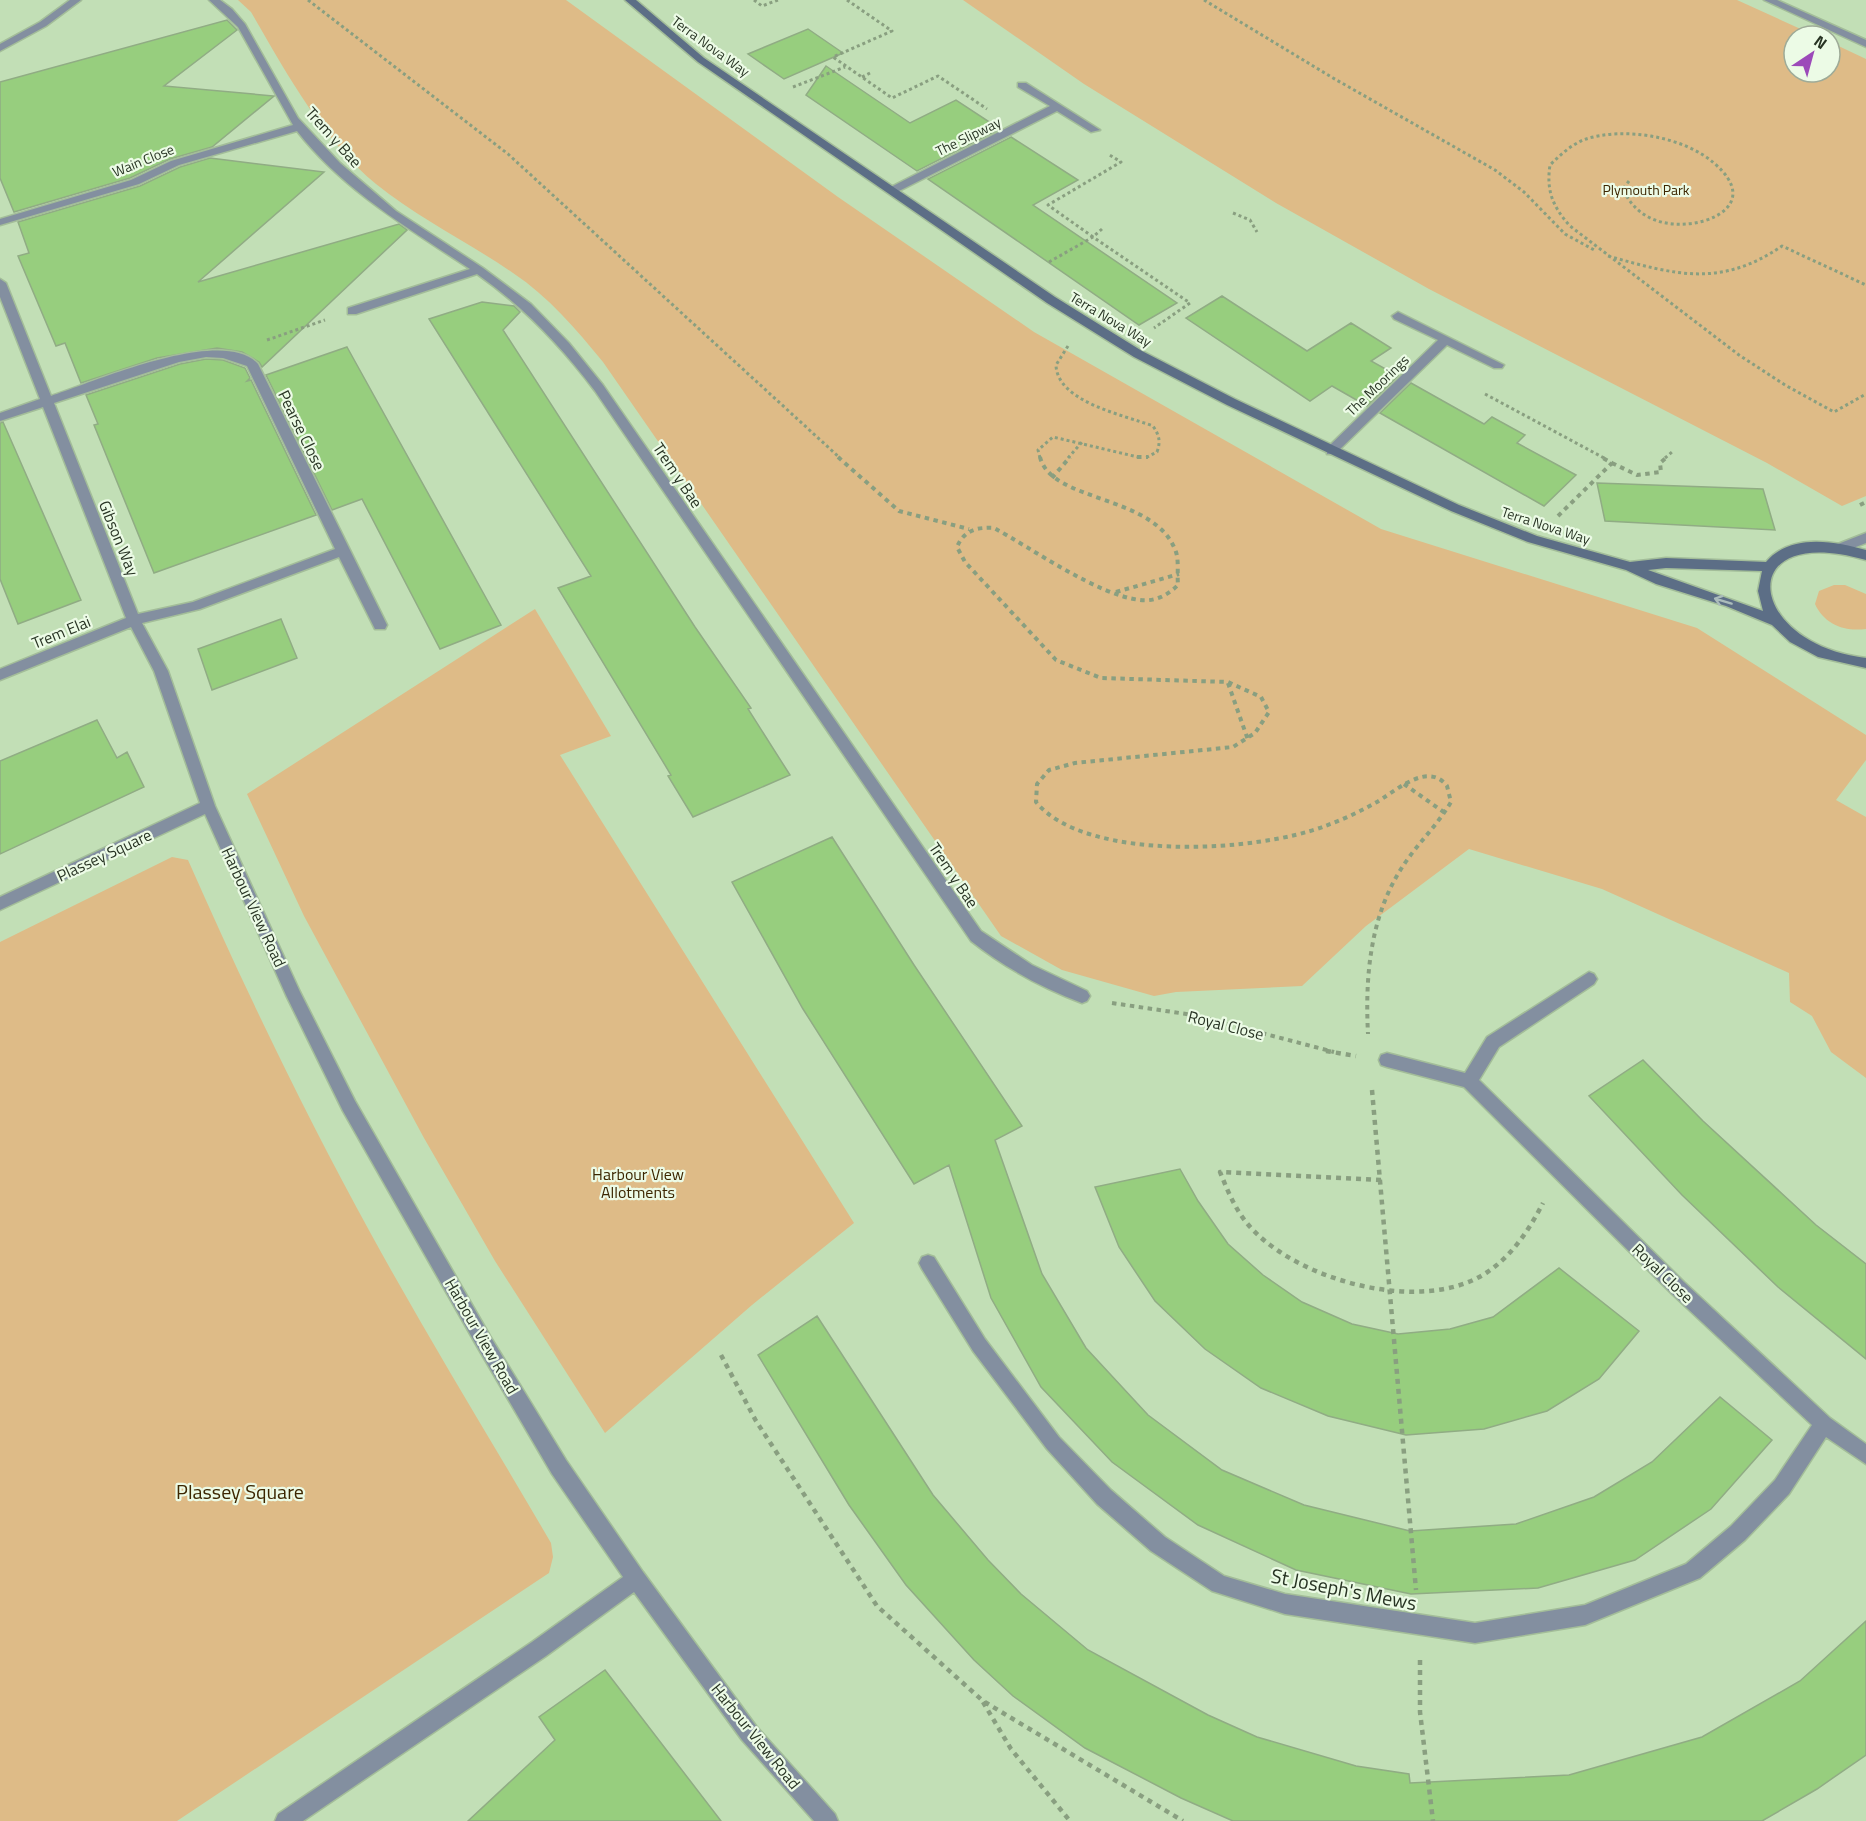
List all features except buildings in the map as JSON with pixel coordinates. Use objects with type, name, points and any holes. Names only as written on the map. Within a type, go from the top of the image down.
[{"type":"street","points":[[0,48],[43,24],[76,0]]},
{"type":"street","name":"Trem y Bae","points":[[214,0],[238,19],[298,127],[355,185],[392,213],[479,270],[527,307],[573,353],[976,936],[1004,959],[1041,979],[1082,996]]},
{"type":"street","name":"Terra Nova Way","points":[[630,0],[680,44],[1019,278],[1126,347],[1331,451],[1455,508],[1533,539],[1630,567],[1661,582],[1731,603],[1778,622]]},
{"type":"street","points":[[1769,0],[1866,44]]},
{"type":"street","points":[[1022,85],[1095,130]]},
{"type":"street","name":"The Slipway","points":[[893,190],[1017,129],[1056,107]]},
{"type":"street","name":"Wain Close","points":[[0,222],[135,183],[175,163],[298,127]]},
{"type":"street","points":[[352,311],[479,270]]},
{"type":"street","name":"Gibson Way","points":[[0,283],[134,620],[161,671],[208,806]]},
{"type":"street","points":[[1398,316],[1498,365]]},
{"type":"street","name":"The Moorings","points":[[1331,451],[1444,340]]},
{"type":"street","points":[[0,417],[176,359],[202,353],[230,353]]},
{"type":"street","name":"Pearse Close","points":[[230,353],[252,364],[380,625]]},
{"type":"street","points":[[1843,547],[1866,538]]},
{"type":"street","points":[[1866,555],[1843,547],[1818,546],[1794,550],[1768,567],[1764,589],[1767,605],[1778,622],[1792,636],[1832,657],[1860,662],[1866,671]]},
{"type":"street","points":[[134,620],[195,606],[342,550]]},
{"type":"street","name":"Terra Nova Way","points":[[1630,567],[1666,563],[1768,567]]},
{"type":"street","name":"Trem Elai","points":[[0,675],[134,620]]},
{"type":"street","name":"Plassey Square","points":[[0,904],[208,806]]},
{"type":"street","name":"Harbour View Road","points":[[208,806],[294,995],[350,1106],[559,1467],[636,1579],[749,1733],[828,1821]]},
{"type":"street","points":[[1387,1060],[1469,1081],[1493,1042],[1589,979]]},
{"type":"street","name":"Royal Close","points":[[1469,1081],[1550,1163],[1824,1424],[1866,1455]]},
{"type":"street","name":"St Joseph's Mews","points":[[928,1263],[979,1345],[1053,1443],[1104,1497],[1158,1544],[1219,1584],[1285,1604],[1475,1633],[1585,1614],[1693,1571],[1738,1533],[1782,1486],[1824,1424]]},
{"type":"street","points":[[285,1821],[539,1649],[636,1579]]},
{"type":"path","points":[[308,0],[508,154],[752,380],[899,511],[970,529],[981,526],[994,528],[1115,592],[1138,600],[1157,599],[1168,594],[1178,585],[1179,556],[1168,538],[1151,520],[1119,503],[1066,486],[1052,478],[1041,467],[1037,458],[1038,450],[1053,437],[1082,442],[1144,459],[1157,452],[1160,436],[1152,426],[1135,417],[1074,396],[1065,389],[1055,369],[1056,359],[1074,342]]},
{"type":"path","points":[[754,0],[762,6],[778,0]]},
{"type":"path","points":[[847,0],[892,31],[833,57],[892,98],[938,76],[1017,129]]},
{"type":"path","points":[[1204,0],[1333,78],[1495,170],[1524,192],[1565,234],[1603,255],[1660,295],[1720,343],[1804,398],[1834,411],[1866,394]]},
{"type":"path","points":[[761,100],[845,66]]},
{"type":"path","points":[[861,77],[870,73]]},
{"type":"path","points":[[1629,181],[1623,189],[1627,200],[1648,218],[1666,224],[1689,226],[1721,216],[1731,204],[1732,190],[1727,176],[1709,159],[1677,143],[1647,137],[1614,135],[1588,139],[1567,148],[1550,165],[1549,194],[1560,215],[1603,255],[1686,275],[1728,274],[1763,262],[1782,246],[1866,285]]},
{"type":"path","points":[[1101,150],[1121,162],[1048,205],[1190,303],[1126,347]]},
{"type":"path","points":[[1233,213],[1250,220],[1257,232]]},
{"type":"path","points":[[1019,278],[1093,237],[1102,229]]},
{"type":"path","points":[[230,353],[352,311]]},
{"type":"path","points":[[1489,386],[1482,392],[1612,464],[1637,475],[1661,472],[1660,463],[1672,452]]},
{"type":"path","points":[[1052,478],[1082,442]]},
{"type":"path","points":[[1533,539],[1612,464]]},
{"type":"path","points":[[1860,505],[1866,502]]},
{"type":"path","points":[[970,529],[960,539],[957,547],[965,562],[1056,660],[1101,678],[1228,682],[1248,689],[1261,697],[1269,712],[1261,730],[1248,740],[1233,747],[1075,763],[1049,770],[1037,784],[1036,802],[1050,818],[1107,837],[1166,848],[1250,846],[1313,831],[1383,799],[1404,784],[1421,777],[1434,776],[1447,783],[1451,791],[1451,802],[1445,813],[1426,833],[1389,891],[1370,961],[1368,1038]]},
{"type":"path","points":[[1115,592],[1179,574]]},
{"type":"path","points":[[1228,682],[1248,740]]},
{"type":"path","points":[[1404,784],[1445,813]]},
{"type":"path","name":"Royal Close","points":[[1082,996],[1125,1006],[1193,1016],[1312,1048],[1358,1056]]},
{"type":"path","points":[[1371,1080],[1381,1180],[1388,1291],[1396,1338],[1416,1576]]},
{"type":"path","points":[[1381,1180],[1220,1172],[1237,1211],[1261,1235],[1292,1258],[1329,1278],[1388,1291],[1426,1292],[1458,1286],[1486,1272],[1510,1255],[1531,1228],[1545,1198],[1550,1163]]},
{"type":"path","points":[[721,1355],[756,1421],[877,1606],[983,1701],[1183,1821]]},
{"type":"path","points":[[983,1701],[1011,1749],[1070,1821]]},
{"type":"path","points":[[1420,1712],[1433,1821]]},
{"type":"green space","points":[[238,0],[566,0],[838,197],[1034,332],[1381,529],[1697,628],[1866,735],[1866,760],[1836,800],[1866,817],[1866,1078],[1831,1052],[1812,1016],[1790,1002],[1789,973],[1602,889],[1469,849],[1366,926],[1302,986],[1176,992],[1154,996],[1062,970],[1001,936],[603,362],[561,314],[526,282],[409,208],[376,184],[357,166],[339,147],[306,104],[251,12]]},
{"type":"green space","name":"Plymouth Park","points":[[963,0],[1737,0],[1790,24],[1782,24],[1782,84],[1842,84],[1842,48],[1866,59],[1866,496],[1842,506],[1767,463],[1429,289],[1276,203],[1084,84]]},
{"type":"green space","points":[[1834,585],[1845,585],[1866,594],[1866,629],[1843,628],[1829,621],[1819,611],[1815,604],[1819,591]]},
{"type":"green space","name":"Harbour View Allotments","points":[[535,609],[611,736],[560,755],[854,1223],[752,1305],[605,1433],[495,1261],[424,1138],[304,916],[247,794]]},
{"type":"green space","name":"Plassey Square","points":[[172,857],[188,860],[253,1002],[322,1142],[415,1312],[551,1543],[553,1557],[549,1573],[177,1821],[0,1821],[0,942]]}]
